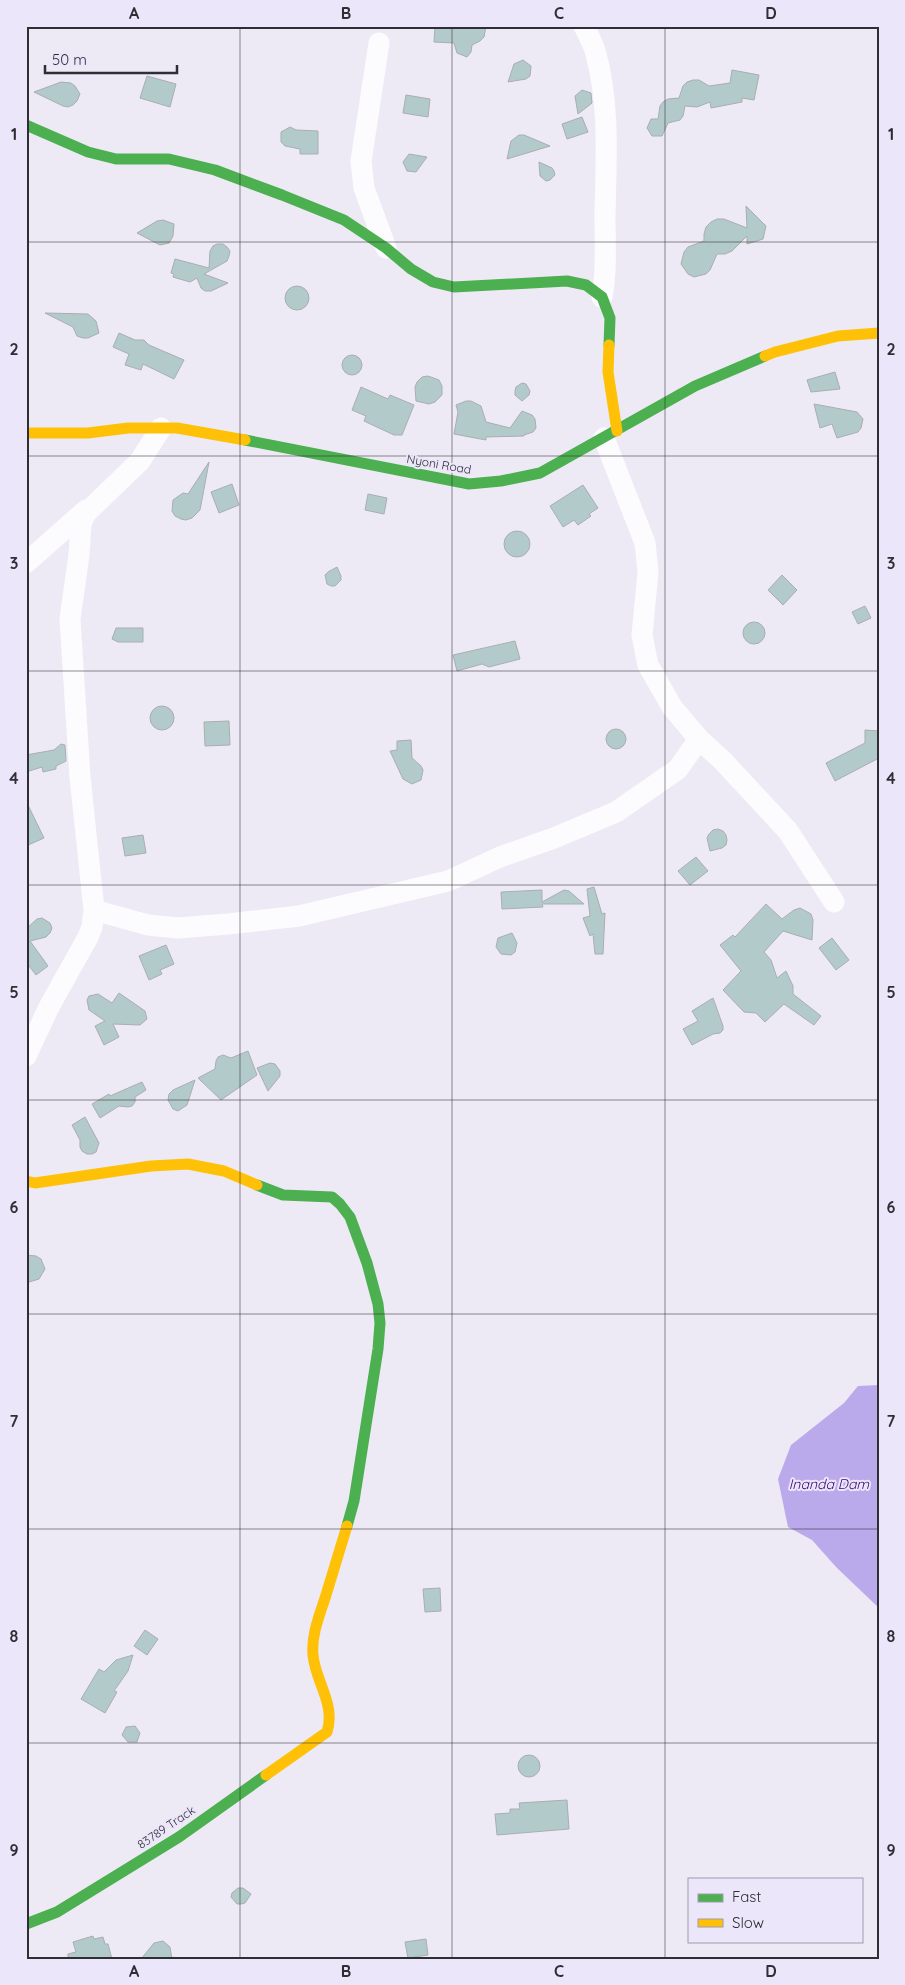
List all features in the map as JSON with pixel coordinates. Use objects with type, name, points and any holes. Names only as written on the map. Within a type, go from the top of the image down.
[{"type":"street","points":[[584,26],[596,53],[604,93],[606,274],[602,298]]},
{"type":"street","points":[[379,43],[361,161],[364,188],[386,248]]},
{"type":"street","points":[[26,125],[88,152],[116,159],[169,159],[215,170],[344,220],[386,248],[411,269],[433,282],[454,287],[567,281],[586,285],[602,298],[610,318],[608,372],[611,435],[645,543],[648,572],[642,635],[648,665],[672,707],[699,739],[723,761],[788,831],[834,902]]},
{"type":"street","name":"Nyoni Road","points":[[26,433],[88,433],[128,428],[177,428],[215,433],[469,484],[501,481],[540,473],[611,435],[695,386],[775,352],[838,336],[879,333]]},
{"type":"street","points":[[26,563],[140,461],[161,428]]},
{"type":"street","points":[[26,1056],[49,1007],[92,927],[94,910],[80,777],[70,619],[80,555],[81,524],[85,514],[103,495]]},
{"type":"street","points":[[94,910],[148,925],[178,928],[228,924],[299,916],[448,880],[500,857],[554,838],[616,812],[678,769],[699,739]]},
{"type":"street","name":"83789 Track","points":[[26,1181],[35,1183],[151,1166],[188,1164],[224,1171],[264,1189],[283,1195],[323,1195],[332,1197],[350,1217],[367,1263],[378,1304],[380,1323],[378,1349],[354,1501],[316,1627],[314,1656],[331,1721],[327,1732],[316,1742],[259,1779],[179,1836],[101,1886],[57,1912],[26,1924]]},
{"type":"water","name":"Inanda Dam","points":[[879,1385],[879,1608],[837,1568],[812,1540],[788,1527],[778,1479],[791,1445],[844,1403],[858,1386]]},
{"type":"building","points":[[435,26],[486,26],[484,37],[472,45],[471,52],[467,57],[457,53],[454,43],[434,42]]},
{"type":"building","points":[[523,60],[531,66],[530,76],[526,79],[508,82],[514,64]]},
{"type":"building","points":[[732,70],[759,75],[754,100],[742,98],[742,102],[711,108],[710,102],[697,107],[685,106],[680,120],[668,123],[662,136],[652,136],[647,128],[651,119],[658,119],[660,106],[663,102],[668,99],[679,98],[683,86],[687,82],[699,80],[709,86],[730,83]]},
{"type":"building","points":[[147,76],[176,84],[170,107],[140,98]]},
{"type":"building","points":[[61,82],[71,83],[80,94],[73,105],[63,106],[34,92]]},
{"type":"building","points":[[582,90],[591,93],[592,103],[578,114],[575,96]]},
{"type":"building","points":[[406,95],[430,99],[428,117],[403,113]]},
{"type":"building","points":[[582,117],[588,132],[567,139],[562,124]]},
{"type":"building","points":[[290,127],[296,130],[318,131],[318,154],[300,154],[300,149],[285,146],[281,142],[281,132]]},
{"type":"building","points":[[519,135],[524,135],[550,146],[507,159],[511,141]]},
{"type":"building","points":[[409,154],[427,157],[416,172],[407,171],[403,162]]},
{"type":"building","points":[[539,162],[552,168],[554,171],[555,175],[550,180],[546,181],[540,176]]},
{"type":"building","points":[[746,206],[766,226],[763,239],[747,244],[747,236],[732,251],[725,254],[717,254],[710,270],[706,274],[694,277],[688,274],[681,264],[684,252],[688,247],[704,241],[706,227],[717,219],[724,219],[747,228]]},
{"type":"building","points":[[163,220],[174,224],[173,236],[169,243],[160,245],[137,233],[157,221]]},
{"type":"building","points":[[217,244],[223,244],[230,251],[227,261],[204,274],[228,283],[211,291],[205,291],[201,288],[197,278],[190,282],[173,277],[174,274],[171,273],[175,259],[209,268],[210,251]]},
{"type":"building","points":[[297,286],[305,290],[309,298],[305,306],[297,310],[289,306],[285,298],[289,290]]},
{"type":"building","points":[[45,313],[88,314],[96,321],[99,333],[88,338],[77,336],[73,327]]},
{"type":"building","points":[[119,333],[135,340],[144,340],[149,345],[184,360],[174,379],[143,364],[141,370],[125,365],[129,354],[113,347]]},
{"type":"building","points":[[352,355],[359,358],[362,365],[359,372],[352,375],[345,372],[342,365],[345,358]]},
{"type":"building","points":[[835,372],[840,389],[811,392],[807,380]]},
{"type":"building","points":[[428,376],[439,380],[442,386],[442,395],[435,402],[429,404],[416,401],[415,387],[422,377]]},
{"type":"building","points":[[522,383],[526,384],[530,391],[529,395],[522,401],[515,395],[515,391],[516,387]]},
{"type":"building","points":[[361,387],[388,399],[390,395],[414,405],[402,435],[394,435],[364,421],[366,416],[352,410]]},
{"type":"building","points":[[471,401],[481,406],[486,422],[510,428],[522,411],[532,415],[535,419],[536,428],[533,432],[524,436],[486,437],[486,440],[454,434],[458,412],[456,405]]},
{"type":"building","points":[[814,404],[857,412],[863,419],[861,428],[858,432],[837,438],[832,424],[820,428]]},
{"type":"building","points":[[209,462],[200,510],[192,518],[186,520],[175,516],[172,511],[173,500],[183,493],[188,494]]},
{"type":"building","points":[[232,484],[239,505],[219,513],[211,492]]},
{"type":"building","points":[[583,485],[598,508],[589,514],[591,516],[578,525],[574,520],[563,527],[550,506]]},
{"type":"building","points":[[368,494],[387,498],[384,514],[365,510]]},
{"type":"building","points":[[517,531],[526,535],[530,544],[526,553],[517,557],[508,553],[504,544],[508,535]]},
{"type":"building","points":[[337,567],[341,580],[335,586],[331,586],[327,584],[325,575]]},
{"type":"building","points":[[782,575],[797,590],[783,605],[768,590]]},
{"type":"building","points":[[865,606],[871,618],[858,624],[852,612]]},
{"type":"building","points":[[754,622],[762,625],[765,633],[762,641],[754,644],[746,641],[743,633],[746,625]]},
{"type":"building","points":[[116,628],[143,628],[143,642],[118,642],[112,639]]},
{"type":"building","points":[[515,641],[520,659],[489,667],[482,664],[457,671],[453,655]]},
{"type":"building","points":[[162,706],[167,707],[173,713],[173,723],[167,729],[162,730],[157,729],[151,723],[150,718],[151,713],[157,707]]},
{"type":"building","points":[[229,721],[230,745],[205,746],[204,722]]},
{"type":"building","points":[[616,729],[623,732],[626,739],[623,746],[616,749],[609,746],[606,739],[609,732]]},
{"type":"building","points":[[865,730],[879,731],[879,758],[835,781],[826,763],[865,743]]},
{"type":"building","points":[[411,740],[412,758],[423,770],[421,780],[412,784],[403,779],[390,751],[397,750],[397,741]]},
{"type":"building","points":[[61,744],[65,745],[66,761],[56,766],[56,769],[43,772],[42,767],[26,772],[26,755],[54,750]]},
{"type":"building","points":[[26,801],[44,838],[26,846]]},
{"type":"building","points":[[718,829],[726,835],[726,845],[710,851],[707,838],[713,830]]},
{"type":"building","points":[[143,835],[146,853],[125,856],[122,838]]},
{"type":"building","points":[[696,857],[708,871],[690,885],[678,871]]},
{"type":"building","points":[[594,887],[602,914],[605,913],[603,954],[595,954],[593,934],[590,936],[583,918],[590,916],[587,889]]},
{"type":"building","points":[[542,890],[542,902],[564,890],[569,891],[584,904],[542,904],[543,907],[502,909],[501,892]]},
{"type":"building","points":[[766,904],[782,919],[800,908],[811,914],[813,920],[812,940],[783,931],[764,952],[771,960],[777,978],[786,971],[793,986],[793,994],[821,1016],[814,1025],[784,1004],[765,1022],[756,1013],[744,1012],[723,990],[741,971],[720,945],[733,935],[735,937]]},
{"type":"building","points":[[42,918],[50,923],[52,928],[50,933],[46,937],[30,941],[48,966],[36,975],[26,962],[26,929],[37,919]]},
{"type":"building","points":[[512,933],[517,943],[515,952],[511,955],[501,954],[496,947],[498,938]]},
{"type":"building","points":[[832,938],[849,960],[836,970],[819,948]]},
{"type":"building","points":[[166,945],[174,964],[160,970],[162,974],[149,980],[139,956]]},
{"type":"building","points":[[119,993],[145,1011],[147,1019],[140,1025],[113,1024],[119,1037],[104,1045],[95,1026],[105,1021],[89,1010],[87,1000],[89,996],[98,994],[112,1003]]},
{"type":"building","points":[[713,998],[723,1030],[692,1045],[683,1029],[698,1021],[692,1011]]},
{"type":"building","points":[[248,1051],[257,1075],[221,1100],[198,1078],[215,1069],[218,1057],[223,1055],[231,1058]]},
{"type":"building","points":[[270,1063],[275,1064],[280,1071],[280,1076],[268,1091],[257,1068]]},
{"type":"building","points":[[195,1080],[187,1105],[178,1111],[173,1109],[168,1100],[169,1094],[173,1090]]},
{"type":"building","points":[[142,1082],[146,1090],[135,1097],[135,1102],[132,1106],[119,1106],[100,1118],[92,1104],[109,1094],[110,1096]]},
{"type":"building","points":[[85,1117],[99,1143],[96,1152],[92,1154],[82,1151],[80,1140],[72,1125]]},
{"type":"building","points":[[26,1255],[36,1256],[41,1259],[45,1269],[39,1279],[26,1283]]},
{"type":"building","points":[[440,1588],[441,1611],[425,1612],[423,1589]]},
{"type":"building","points":[[145,1630],[158,1639],[147,1655],[134,1646]]},
{"type":"building","points":[[133,1655],[128,1671],[114,1691],[117,1692],[105,1713],[81,1699],[99,1669],[104,1672],[116,1660]]},
{"type":"building","points":[[135,1726],[140,1733],[137,1742],[128,1742],[122,1735],[126,1727]]},
{"type":"building","points":[[529,1755],[537,1758],[540,1766],[537,1774],[529,1777],[521,1774],[518,1766],[521,1758]]},
{"type":"building","points":[[567,1800],[569,1829],[497,1835],[495,1814],[510,1813],[510,1809],[520,1809],[519,1803]]},
{"type":"building","points":[[238,1888],[243,1888],[251,1894],[245,1903],[237,1904],[231,1897],[232,1893]]},
{"type":"building","points":[[93,1936],[94,1939],[103,1937],[105,1944],[108,1944],[112,1959],[68,1959],[68,1954],[76,1952],[73,1942]]},
{"type":"building","points":[[426,1939],[428,1955],[408,1958],[405,1942]]},
{"type":"building","points":[[163,1941],[170,1947],[172,1959],[141,1959],[154,1943]]},
{"type":"traffic: fast","points":[[26,125],[88,152],[116,159],[169,159],[215,170],[282,195],[344,220],[386,248],[411,269],[433,282],[454,287],[567,281],[586,285],[602,297],[610,318],[609,345]]},
{"type":"traffic: fast","points":[[245,440],[469,484],[501,481],[540,473],[695,386],[765,356]]},
{"type":"traffic: fast","points":[[257,1185],[283,1195],[332,1197],[340,1204],[350,1217],[367,1263],[378,1304],[380,1323],[378,1349],[354,1501],[347,1526]]},
{"type":"traffic: fast","points":[[26,1924],[57,1912],[179,1837],[266,1775]]},
{"type":"traffic: slow","points":[[765,356],[838,336],[879,333]]},
{"type":"traffic: slow","points":[[609,345],[608,372],[617,431]]},
{"type":"traffic: slow","points":[[26,433],[88,433],[128,428],[177,428],[245,440]]},
{"type":"traffic: slow","points":[[26,1181],[35,1183],[151,1166],[188,1164],[224,1171],[257,1185]]},
{"type":"traffic: slow","points":[[266,1775],[327,1732],[329,1712],[315,1665],[313,1640],[347,1526]]}]
